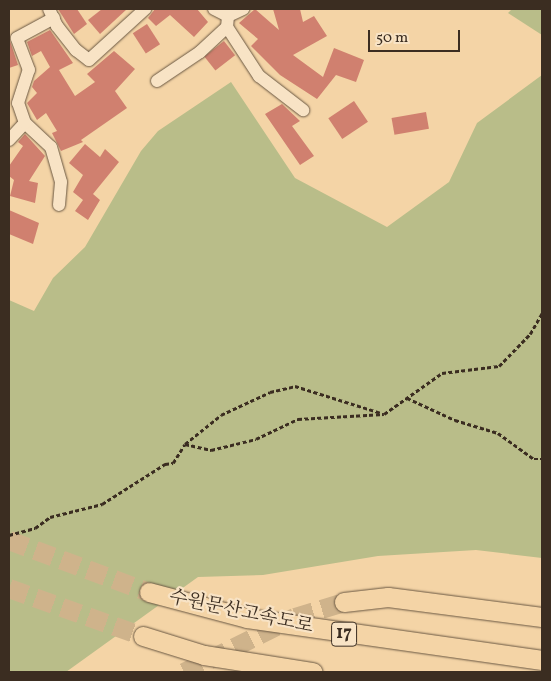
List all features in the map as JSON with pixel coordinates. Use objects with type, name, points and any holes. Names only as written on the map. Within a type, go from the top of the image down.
[{"type":"highway","name":"수원문산고속도로","points":[[148,592],[248,618],[542,660]]},
{"type":"highway","name":"17","points":[[344,602],[388,597],[542,617]]},
{"type":"highway","points":[[143,636],[204,655],[314,672]]},
{"type":"street","points":[[59,205],[61,182],[51,147],[26,123],[18,103],[30,70],[17,38],[52,13],[76,50],[90,60],[145,9]]},
{"type":"street","points":[[214,9],[227,22],[259,76],[303,110]]},
{"type":"street","points":[[157,81],[200,52],[227,22],[243,9]]},
{"type":"street","points":[[9,140],[26,123]]},
{"type":"path","points":[[185,444],[211,450],[256,439],[298,419],[384,414],[442,373],[499,366],[530,334],[542,313]]},
{"type":"path","points":[[9,535],[35,528],[50,517],[102,504],[165,464],[173,463],[185,444],[221,415],[270,392],[294,386],[384,414]]},
{"type":"path","points":[[407,398],[455,420],[498,433],[534,459],[542,459]]},
{"type":"green space","points":[[512,9],[542,9],[542,35],[508,13]]},
{"type":"green space","points":[[542,75],[542,558],[476,550],[378,556],[263,575],[198,577],[66,672],[9,672],[9,300],[34,311],[53,278],[85,247],[141,151],[158,131],[231,82],[295,178],[387,227],[449,182],[477,123]]},
{"type":"building","points":[[58,9],[77,9],[87,24],[74,34]]},
{"type":"building","points":[[102,9],[127,9],[100,34],[88,20]]},
{"type":"building","points":[[155,9],[197,9],[208,22],[194,37],[170,15],[156,26],[148,18]]},
{"type":"building","points":[[255,9],[279,30],[273,9],[300,9],[303,22],[314,16],[327,36],[293,55],[323,77],[334,48],[364,60],[356,82],[336,75],[317,99],[280,75],[251,46],[258,39],[239,23]]},
{"type":"building","points":[[147,24],[160,44],[146,53],[133,33]]},
{"type":"building","points":[[50,30],[73,63],[59,70],[75,96],[95,82],[87,74],[114,51],[135,69],[115,91],[127,108],[81,140],[83,142],[61,151],[52,133],[57,131],[46,113],[37,120],[27,103],[37,93],[32,87],[34,81],[50,67],[41,51],[32,56],[27,42]]},
{"type":"building","points":[[9,38],[18,65],[9,68]]},
{"type":"building","points":[[224,41],[235,55],[215,71],[204,56]]},
{"type":"building","points":[[354,101],[368,122],[342,139],[328,118]]},
{"type":"building","points":[[282,104],[300,121],[292,126],[314,156],[300,165],[265,114]]},
{"type":"building","points":[[426,112],[429,129],[394,135],[392,118]]},
{"type":"building","points":[[25,134],[45,156],[29,181],[38,183],[35,203],[10,196],[14,180],[9,176],[9,166],[23,146],[18,142]]},
{"type":"building","points":[[85,144],[100,157],[105,149],[119,162],[93,194],[100,200],[88,220],[75,211],[83,200],[73,192],[83,175],[69,163]]},
{"type":"building","points":[[9,210],[39,223],[33,244],[9,234]]},
{"type":"tunnel","points":[[9,540],[149,592]]},
{"type":"tunnel","points":[[9,588],[143,636]]},
{"type":"tunnel","points":[[184,672],[295,617],[344,602]]}]
